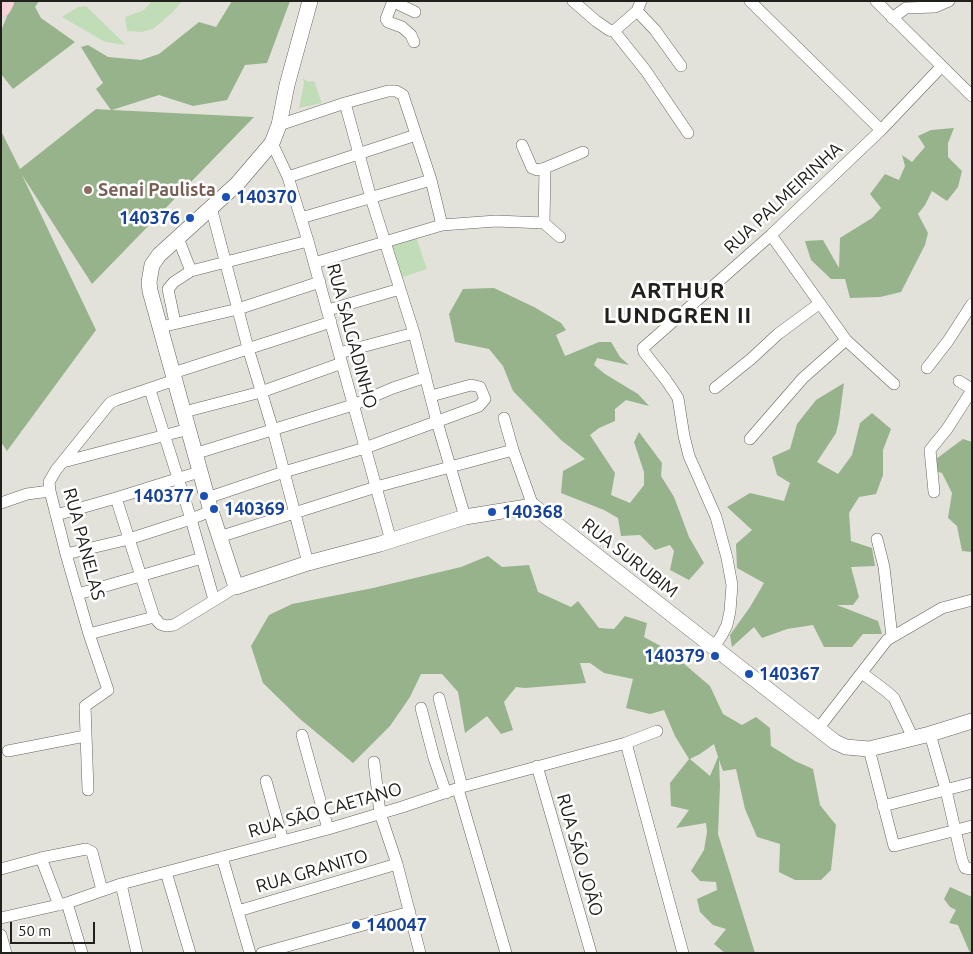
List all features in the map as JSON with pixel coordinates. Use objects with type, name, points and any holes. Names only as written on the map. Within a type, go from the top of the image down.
[{"type":"highway","points":[[1,7],[4,1]]},
{"type":"street","points":[[168,325],[150,291],[152,265],[159,255],[237,184],[272,143],[279,125],[287,86],[310,1]]},
{"type":"street","points":[[573,1],[596,21],[609,30],[614,31],[646,70],[688,133]]},
{"type":"street","points":[[750,1],[881,130]]},
{"type":"street","points":[[876,1],[972,96]]},
{"type":"street","points":[[892,18],[906,8],[935,7],[949,1]]},
{"type":"street","points":[[414,42],[411,35],[402,27],[388,22],[386,19],[393,2],[415,12]]},
{"type":"street","points":[[614,31],[639,6],[681,66]]},
{"type":"street","name":"RUA PALMEIRINHA","points":[[714,647],[727,625],[730,611],[732,585],[727,558],[716,517],[689,456],[678,398],[643,349],[644,345],[771,235],[881,130],[942,67]]},
{"type":"street","points":[[279,125],[388,91],[399,93],[402,95],[431,180],[442,225]]},
{"type":"street","points":[[345,103],[371,198],[414,333],[449,466],[465,517]]},
{"type":"street","points":[[288,178],[416,135]]},
{"type":"street","name":"RUA SALGADINHO","points":[[272,143],[288,178],[308,241],[390,541]]},
{"type":"street","points":[[522,145],[532,168],[537,170],[583,152]]},
{"type":"street","points":[[544,224],[545,168]]},
{"type":"street","points":[[301,218],[431,180]]},
{"type":"street","points":[[211,207],[308,563]]},
{"type":"street","points":[[314,263],[442,225],[496,221],[544,224],[560,237]]},
{"type":"street","points":[[771,235],[846,340],[894,384]]},
{"type":"street","points":[[178,238],[190,271]]},
{"type":"street","points":[[236,587],[199,472],[174,377],[168,325],[168,289],[174,282],[190,271],[308,241]]},
{"type":"street","points":[[168,325],[238,309],[320,282]]},
{"type":"street","name":"RUA PANELAS","points":[[85,736],[85,706],[108,690],[89,634],[66,554],[50,491],[50,478],[110,403],[150,390],[174,377],[400,289]]},
{"type":"street","points":[[715,388],[778,334],[820,303]]},
{"type":"street","points":[[927,368],[948,341],[972,304]]},
{"type":"street","points":[[184,412],[261,392],[341,358],[414,333]]},
{"type":"street","points":[[750,439],[803,378],[846,340]]},
{"type":"street","points":[[194,454],[354,405],[393,388],[426,377]]},
{"type":"street","points":[[934,492],[929,452],[947,429],[972,390],[960,381]]},
{"type":"street","points":[[66,554],[129,539],[191,519],[209,505],[284,472],[365,448],[479,406],[484,402],[484,396],[480,387],[471,385],[431,396]]},
{"type":"street","points":[[150,390],[191,519],[214,600]]},
{"type":"street","points":[[116,498],[154,618],[160,624],[166,626],[174,625],[236,587],[308,563],[390,541],[465,517],[533,506],[504,418]]},
{"type":"street","points":[[63,462],[189,429]]},
{"type":"street","points":[[220,537],[376,487],[513,450]]},
{"type":"street","points":[[56,515],[199,472]]},
{"type":"street","points":[[1,503],[27,494],[50,491]]},
{"type":"street","name":"RUA SURUBIM","points":[[533,506],[835,742],[846,747],[869,749],[930,734],[972,720]]},
{"type":"street","points":[[877,539],[885,574],[892,637]]},
{"type":"street","points":[[78,594],[202,558]]},
{"type":"street","points":[[818,729],[887,640],[942,608],[972,600]]},
{"type":"street","points":[[89,634],[154,618]]},
{"type":"street","points":[[862,673],[894,698],[913,738]]},
{"type":"street","points":[[439,698],[460,788],[506,953]]},
{"type":"street","points":[[421,708],[434,758],[446,793]]},
{"type":"street","name":"RUA SÃO CAETANO","points":[[1,918],[63,904],[121,884],[328,829],[460,788],[626,743],[657,731]]},
{"type":"street","points":[[930,734],[946,790],[963,865],[965,868],[972,869]]},
{"type":"street","points":[[302,735],[328,829]]},
{"type":"street","points":[[8,751],[85,736],[88,790]]},
{"type":"street","points":[[626,743],[683,953]]},
{"type":"street","points":[[869,749],[894,846],[972,826]]},
{"type":"street","points":[[374,762],[380,813],[397,864],[420,953]]},
{"type":"street","name":"RUA SÃO JOÃO","points":[[537,766],[591,953]]},
{"type":"street","points":[[266,781],[283,841]]},
{"type":"street","points":[[883,806],[972,783]]},
{"type":"street","points":[[1,869],[41,858],[89,850],[92,852],[102,890]]},
{"type":"street","points":[[222,856],[250,953]]},
{"type":"street","points":[[41,858],[63,904],[82,953]]},
{"type":"street","name":"RUA GRANITO","points":[[238,911],[397,864]]},
{"type":"street","points":[[166,872],[190,953]]},
{"type":"street","points":[[121,884],[137,953]]},
{"type":"street","points":[[262,953],[410,912]]},
{"type":"street","points":[[1,934],[6,953]]},
{"type":"green space","points":[[13,1],[39,1],[35,7],[41,18],[75,42],[13,89],[1,74],[1,31]]},
{"type":"green space","points":[[152,1],[182,1],[173,12],[153,29],[142,32],[127,31],[125,17],[144,10]]},
{"type":"green space","name":"Senai Paulista","points":[[232,1],[290,1],[267,63],[245,65],[227,100],[193,106],[159,95],[112,110],[254,117],[92,284],[22,175],[96,330],[7,451],[1,442],[1,131],[20,169],[96,109],[111,110],[96,89],[103,83],[81,47],[88,45],[108,57],[141,60],[159,54],[199,22],[216,27]]},
{"type":"green space","points":[[86,6],[126,45],[105,42],[62,17],[78,7]]},
{"type":"green space","points":[[303,78],[308,82],[314,81],[322,103],[299,108],[304,83]]},
{"type":"green space","points":[[954,128],[948,143],[948,157],[962,171],[958,187],[947,201],[932,191],[918,214],[928,233],[925,245],[901,292],[880,297],[850,298],[845,279],[831,279],[811,260],[805,241],[823,240],[839,268],[840,238],[872,218],[881,208],[870,194],[885,174],[899,180],[905,166],[902,155],[912,162],[925,147],[918,136],[931,130]]},
{"type":"green space","points":[[416,237],[427,269],[400,278],[389,246]]},
{"type":"green space","points":[[494,288],[534,307],[561,323],[566,330],[556,335],[565,356],[599,342],[611,342],[620,357],[629,365],[597,358],[594,365],[638,394],[649,406],[626,400],[615,409],[615,421],[599,428],[590,435],[615,473],[611,495],[630,503],[644,485],[644,472],[634,442],[639,432],[662,463],[661,476],[674,497],[689,537],[704,563],[689,580],[670,570],[674,551],[670,545],[655,550],[640,535],[621,536],[618,518],[604,510],[561,493],[563,471],[585,459],[561,440],[513,391],[503,366],[489,349],[455,342],[449,314],[463,289]]},
{"type":"green space","points":[[844,383],[836,433],[817,462],[838,474],[852,455],[860,423],[872,413],[891,429],[883,450],[883,475],[876,494],[859,497],[849,513],[851,541],[872,548],[875,566],[851,567],[859,597],[853,605],[837,605],[878,621],[882,634],[863,634],[852,647],[824,647],[813,625],[787,629],[762,638],[754,627],[732,647],[730,635],[764,583],[737,568],[736,544],[752,530],[727,507],[750,493],[784,501],[790,483],[777,475],[772,457],[790,449],[797,424],[816,400]]},
{"type":"green space","points":[[963,439],[972,442],[972,552],[962,551],[957,526],[948,518],[952,493],[942,473],[932,470],[936,459]]},
{"type":"green space","points":[[488,556],[502,567],[529,565],[538,592],[571,607],[578,601],[599,628],[614,629],[625,616],[647,623],[644,637],[668,650],[710,686],[723,714],[742,725],[756,717],[770,728],[771,746],[795,761],[813,769],[820,805],[836,825],[831,870],[821,880],[795,880],[779,872],[780,844],[757,837],[745,809],[736,769],[723,771],[719,760],[718,834],[755,953],[725,953],[714,944],[726,929],[713,925],[700,912],[697,899],[717,890],[716,882],[700,881],[691,871],[704,850],[707,832],[706,823],[676,828],[689,810],[671,806],[670,783],[689,759],[675,736],[664,710],[650,714],[626,708],[633,679],[604,673],[590,663],[580,663],[586,683],[525,688],[516,687],[504,702],[513,730],[501,734],[487,716],[465,733],[458,692],[442,674],[421,674],[410,697],[390,726],[353,763],[300,719],[263,683],[251,646],[269,615],[292,604],[373,588],[461,567]],"holes":[[[714,744],[718,757],[710,776],[690,759]]]},
{"type":"green space","points":[[950,887],[972,897],[972,953],[970,953],[958,925],[949,923],[956,910],[950,907],[944,899]]},
{"type":"place","name":"Senai Paulista","points":[[88,190]]},
{"type":"place","name":"140370","points":[[226,197]]},
{"type":"place","name":"140376","points":[[190,218]]},
{"type":"place","name":"140377","points":[[204,496]]},
{"type":"place","name":"140369","points":[[214,509]]},
{"type":"place","name":"140368","points":[[492,512]]},
{"type":"place","name":"140379","points":[[715,656]]},
{"type":"place","name":"140367","points":[[749,674]]},
{"type":"place","name":"140047","points":[[356,925]]},
{"type":"district","name":"ARTHUR LUNDGREN II","points":[[678,304]]}]
